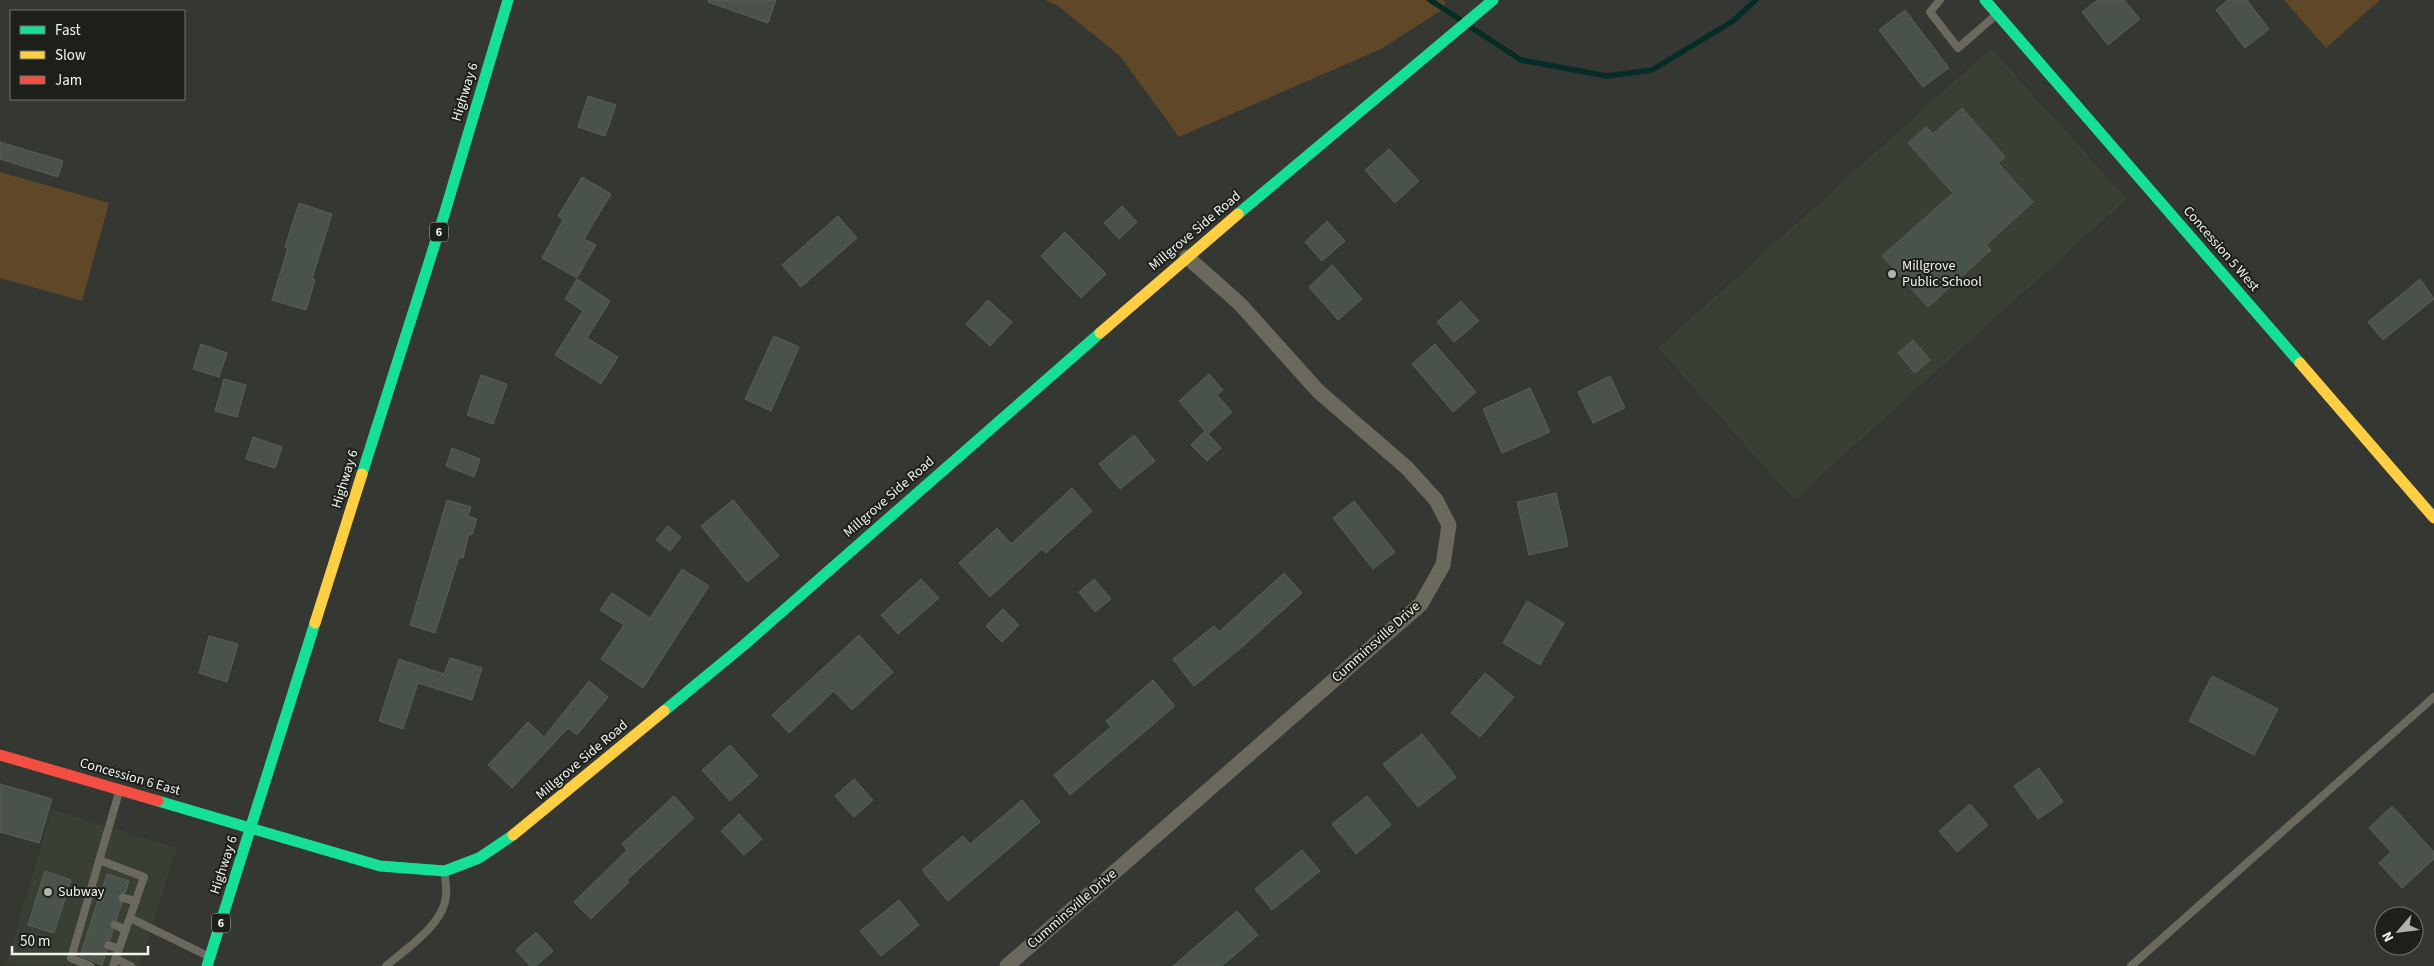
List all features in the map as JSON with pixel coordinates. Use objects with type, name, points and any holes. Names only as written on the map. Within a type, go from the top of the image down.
[{"type":"main road","name":"Highway 6","points":[[209,961],[444,215],[508,0]]},
{"type":"main road","name":"Millgrove Side Road","points":[[252,829],[380,866],[445,870],[479,858],[507,840],[744,645],[1187,257],[1493,0]]},
{"type":"main road","name":"Concession 5 West","points":[[1984,0],[2434,518]]},
{"type":"main road","name":"Concession 6 East","points":[[0,755],[252,829]]},
{"type":"street","name":"Cumminsville Drive","points":[[1007,966],[1421,604],[1443,565],[1449,525],[1436,500],[1407,468],[1318,391],[1240,304],[1187,257]]},
{"type":"lane","points":[[1940,0],[1930,12],[1958,48],[1997,14]]},
{"type":"lane","points":[[2131,966],[2434,698]]},
{"type":"lane","points":[[90,966],[70,958],[120,790]]},
{"type":"lane","points":[[99,860],[144,877],[115,962],[131,966]]},
{"type":"lane","points":[[386,966],[425,933],[438,917],[446,897],[445,870]]},
{"type":"lane","points":[[91,889],[101,892]]},
{"type":"lane","points":[[123,898],[136,901]]},
{"type":"lane","points":[[83,914],[93,918]]},
{"type":"lane","points":[[130,918],[209,961]]},
{"type":"lane","points":[[115,925],[126,930]]},
{"type":"lane","points":[[77,936],[86,939]]},
{"type":"lane","points":[[108,945],[119,949]]},
{"type":"shaded area","points":[[1045,0],[1444,0],[1445,8],[1381,49],[1179,137],[1120,56],[1058,6]]},
{"type":"shaded area","points":[[2284,0],[2380,0],[2326,48]]},
{"type":"shaded area","name":"Millgrove Public School","points":[[1991,48],[2127,199],[1794,500],[1658,348]]},
{"type":"shaded area","points":[[0,172],[109,203],[82,301],[0,278]]},
{"type":"shaded area","points":[[52,809],[177,848],[139,966],[6,965]]},
{"type":"building","points":[[709,0],[776,0],[768,23],[708,2]]},
{"type":"building","points":[[2097,0],[2124,0],[2140,19],[2108,45],[2082,12]]},
{"type":"building","points":[[2228,0],[2247,0],[2269,29],[2245,48],[2216,10]]},
{"type":"building","points":[[1905,10],[1949,68],[1923,87],[1879,30]]},
{"type":"building","points":[[588,96],[616,105],[605,136],[578,127]]},
{"type":"building","points":[[1962,108],[2005,157],[1998,163],[2033,202],[1986,245],[1991,250],[1928,307],[1882,256],[1953,193],[1908,143],[1926,127],[1933,134]]},
{"type":"building","points":[[0,142],[63,161],[58,177],[0,159]]},
{"type":"building","points":[[1389,149],[1419,181],[1395,203],[1365,170]]},
{"type":"building","points":[[582,177],[611,194],[584,239],[596,245],[577,278],[542,258],[563,220],[558,216]]},
{"type":"building","points":[[299,203],[332,214],[312,279],[315,280],[306,310],[272,300],[288,248],[285,247]]},
{"type":"building","points":[[1122,206],[1137,222],[1119,239],[1104,223]]},
{"type":"building","points":[[838,216],[857,238],[801,287],[782,265]]},
{"type":"building","points":[[1327,221],[1345,241],[1322,261],[1305,242]]},
{"type":"building","points":[[1065,232],[1106,274],[1081,298],[1041,256]]},
{"type":"building","points":[[1332,265],[1362,299],[1338,320],[1309,287]]},
{"type":"building","points":[[577,279],[610,301],[587,338],[618,357],[601,384],[555,355],[583,311],[565,299]]},
{"type":"building","points":[[2420,279],[2434,299],[2383,340],[2368,322]]},
{"type":"building","points":[[988,300],[1012,322],[990,346],[966,324]]},
{"type":"building","points":[[1461,301],[1479,321],[1454,342],[1437,322]]},
{"type":"building","points":[[774,336],[799,347],[771,411],[745,399]]},
{"type":"building","points":[[1913,340],[1930,360],[1915,373],[1898,353]]},
{"type":"building","points":[[201,344],[227,353],[219,377],[193,369]]},
{"type":"building","points":[[1435,344],[1476,392],[1453,412],[1412,364]]},
{"type":"building","points":[[1209,374],[1223,390],[1217,395],[1232,412],[1208,434],[1221,448],[1207,461],[1191,445],[1205,431],[1179,401]]},
{"type":"building","points":[[481,375],[507,384],[493,424],[467,415]]},
{"type":"building","points":[[1610,376],[1625,408],[1593,423],[1578,392]]},
{"type":"building","points":[[224,379],[246,385],[237,417],[215,411]]},
{"type":"building","points":[[1530,388],[1550,432],[1502,453],[1483,409]]},
{"type":"building","points":[[1134,435],[1155,461],[1120,489],[1099,464]]},
{"type":"building","points":[[253,437],[282,447],[275,468],[246,459]]},
{"type":"building","points":[[452,448],[480,459],[474,477],[446,466]]},
{"type":"building","points":[[1072,488],[1092,511],[1046,553],[1042,549],[990,597],[959,563],[997,528],[1011,544]]},
{"type":"building","points":[[1556,493],[1568,546],[1529,555],[1517,502]]},
{"type":"building","points":[[447,500],[471,507],[468,516],[477,519],[472,535],[469,534],[463,558],[459,557],[435,633],[410,625]]},
{"type":"building","points":[[733,500],[779,556],[747,582],[701,526]]},
{"type":"building","points":[[1354,501],[1395,552],[1373,569],[1333,518]]},
{"type":"building","points":[[668,526],[681,537],[670,551],[656,540]]},
{"type":"building","points":[[682,569],[709,586],[643,688],[601,659],[624,625],[600,610],[612,593],[650,618]]},
{"type":"building","points":[[1284,573],[1302,593],[1241,648],[1194,686],[1173,659],[1214,626],[1219,632]]},
{"type":"building","points":[[921,579],[939,598],[898,634],[881,615]]},
{"type":"building","points":[[1094,579],[1111,599],[1095,612],[1079,592]]},
{"type":"building","points":[[1527,601],[1564,623],[1540,665],[1503,643]]},
{"type":"building","points":[[1003,609],[1019,625],[1002,642],[986,626]]},
{"type":"building","points":[[859,635],[893,672],[852,710],[834,691],[789,733],[772,715]]},
{"type":"building","points":[[209,636],[238,644],[227,682],[199,673]]},
{"type":"building","points":[[450,658],[482,668],[472,700],[418,683],[403,729],[379,721],[399,659],[444,674]]},
{"type":"building","points":[[1485,673],[1514,697],[1480,737],[1451,713]]},
{"type":"building","points":[[2212,676],[2278,709],[2254,755],[2189,721]]},
{"type":"building","points":[[1153,680],[1175,706],[1070,795],[1054,775],[1111,727],[1106,721]]},
{"type":"building","points":[[589,681],[608,697],[577,735],[568,728],[512,788],[488,765],[528,722],[544,737]]},
{"type":"building","points":[[1422,734],[1456,777],[1418,807],[1383,764]]},
{"type":"building","points":[[730,745],[758,776],[730,801],[702,770]]},
{"type":"building","points":[[2039,768],[2063,802],[2038,819],[2014,786]]},
{"type":"building","points":[[854,779],[873,800],[854,817],[835,796]]},
{"type":"building","points":[[0,784],[52,799],[39,843],[0,832]]},
{"type":"building","points":[[674,796],[694,818],[627,880],[629,882],[591,919],[574,902],[627,850],[622,844]]},
{"type":"building","points":[[1367,796],[1391,825],[1356,854],[1332,824]]},
{"type":"building","points":[[1022,800],[1040,822],[948,901],[922,870],[963,836],[970,844]]},
{"type":"building","points":[[1970,804],[1988,825],[1957,852],[1939,831]]},
{"type":"building","points":[[2392,806],[2434,852],[2434,859],[2402,888],[2379,863],[2391,852],[2369,828]]},
{"type":"building","points":[[739,814],[762,839],[744,855],[721,831]]},
{"type":"building","points":[[1302,850],[1320,871],[1272,910],[1255,889]]},
{"type":"building","points":[[45,871],[71,880],[54,933],[28,925]]},
{"type":"building","points":[[107,874],[129,881],[125,893],[118,896],[122,903],[116,920],[110,923],[113,930],[110,940],[105,940],[103,944],[107,950],[102,965],[80,956],[99,897],[106,894],[106,890],[103,887]]},
{"type":"building","points":[[899,900],[919,925],[881,956],[860,931]]},
{"type":"building","points":[[1237,911],[1258,935],[1222,966],[1173,966]]},
{"type":"building","points":[[536,932],[553,951],[536,966],[530,966],[516,950]]},
{"type":"waterway","points":[[1430,0],[1461,20]]},
{"type":"waterway","points":[[1469,26],[1521,60],[1607,76],[1652,70],[1733,21],[1756,0]]},
{"type":"traffic: fast","points":[[362,474],[444,215],[508,0]]},
{"type":"traffic: fast","points":[[1238,214],[1493,0]]},
{"type":"traffic: fast","points":[[1985,0],[2300,363]]},
{"type":"traffic: fast","points":[[664,711],[744,645],[1100,333]]},
{"type":"traffic: fast","points":[[207,966],[315,623]]},
{"type":"traffic: fast","points":[[158,801],[380,866],[445,871],[479,858],[513,835]]},
{"type":"traffic: slow","points":[[1100,333],[1238,214]]},
{"type":"traffic: slow","points":[[2300,363],[2434,518]]},
{"type":"traffic: slow","points":[[315,623],[362,474]]},
{"type":"traffic: slow","points":[[513,835],[664,711]]},
{"type":"traffic: jam","points":[[0,755],[158,801]]},
{"type":"place","name":"Millgrove Public School","points":[[1892,274]]},
{"type":"place","name":"Subway","points":[[48,892]]}]
